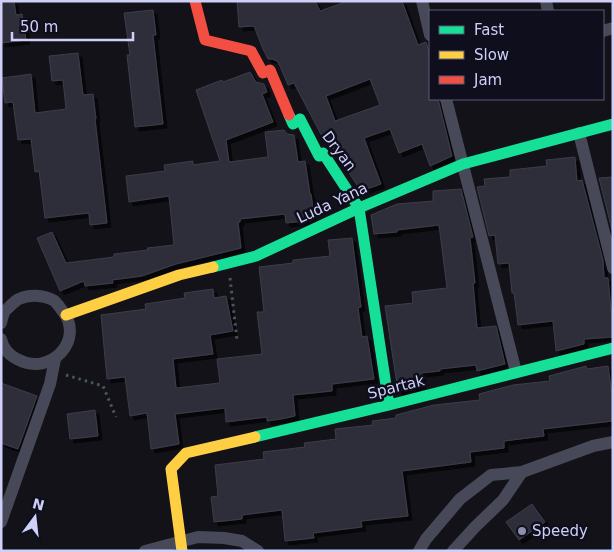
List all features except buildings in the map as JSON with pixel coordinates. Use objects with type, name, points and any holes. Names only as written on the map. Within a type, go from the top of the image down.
[{"type":"street","name":"Dryan","points":[[195,1],[205,40],[251,51],[263,73],[270,70],[293,124],[300,119],[319,156],[323,153],[359,208],[389,405]]},
{"type":"street","points":[[422,1],[429,31]]},
{"type":"street","points":[[446,100],[516,372]]},
{"type":"street","name":"Luda Yana","points":[[66,314],[179,275],[256,256],[359,208],[463,164],[613,124]]},
{"type":"street","points":[[579,133],[613,268]]},
{"type":"street","points":[[1,322],[5,311],[19,299],[37,295],[54,301],[66,314],[70,326],[69,339],[54,365],[50,384],[1,522]]},
{"type":"street","points":[[1,339],[2,344],[11,356],[25,364],[54,365]]},
{"type":"street","name":"Spartak","points":[[181,546],[171,469],[186,453],[389,405],[613,348]]},
{"type":"street","points":[[419,551],[426,539],[460,499],[491,475],[522,472],[593,446],[613,442]]},
{"type":"street","points":[[453,551],[503,500],[522,472]]},
{"type":"street","points":[[146,551],[181,546],[198,537],[242,541],[258,551]]},
{"type":"path","points":[[228,263],[237,340]]},
{"type":"path","points":[[54,365],[103,386],[116,417]]},
{"type":"traffic: fast","points":[[289,115],[293,124],[300,119],[319,156],[323,153],[359,208],[389,405]]},
{"type":"traffic: fast","points":[[213,267],[256,256],[359,208],[463,164],[613,124]]},
{"type":"traffic: fast","points":[[255,437],[613,348]]},
{"type":"traffic: slow","points":[[66,315],[179,275],[213,267]]},
{"type":"traffic: slow","points":[[182,551],[171,469],[186,453],[255,437]]},
{"type":"traffic: jam","points":[[195,1],[205,40],[251,51],[263,73],[270,70],[289,115]]},
{"type":"place","name":"Speedy","points":[[522,531]]}]
